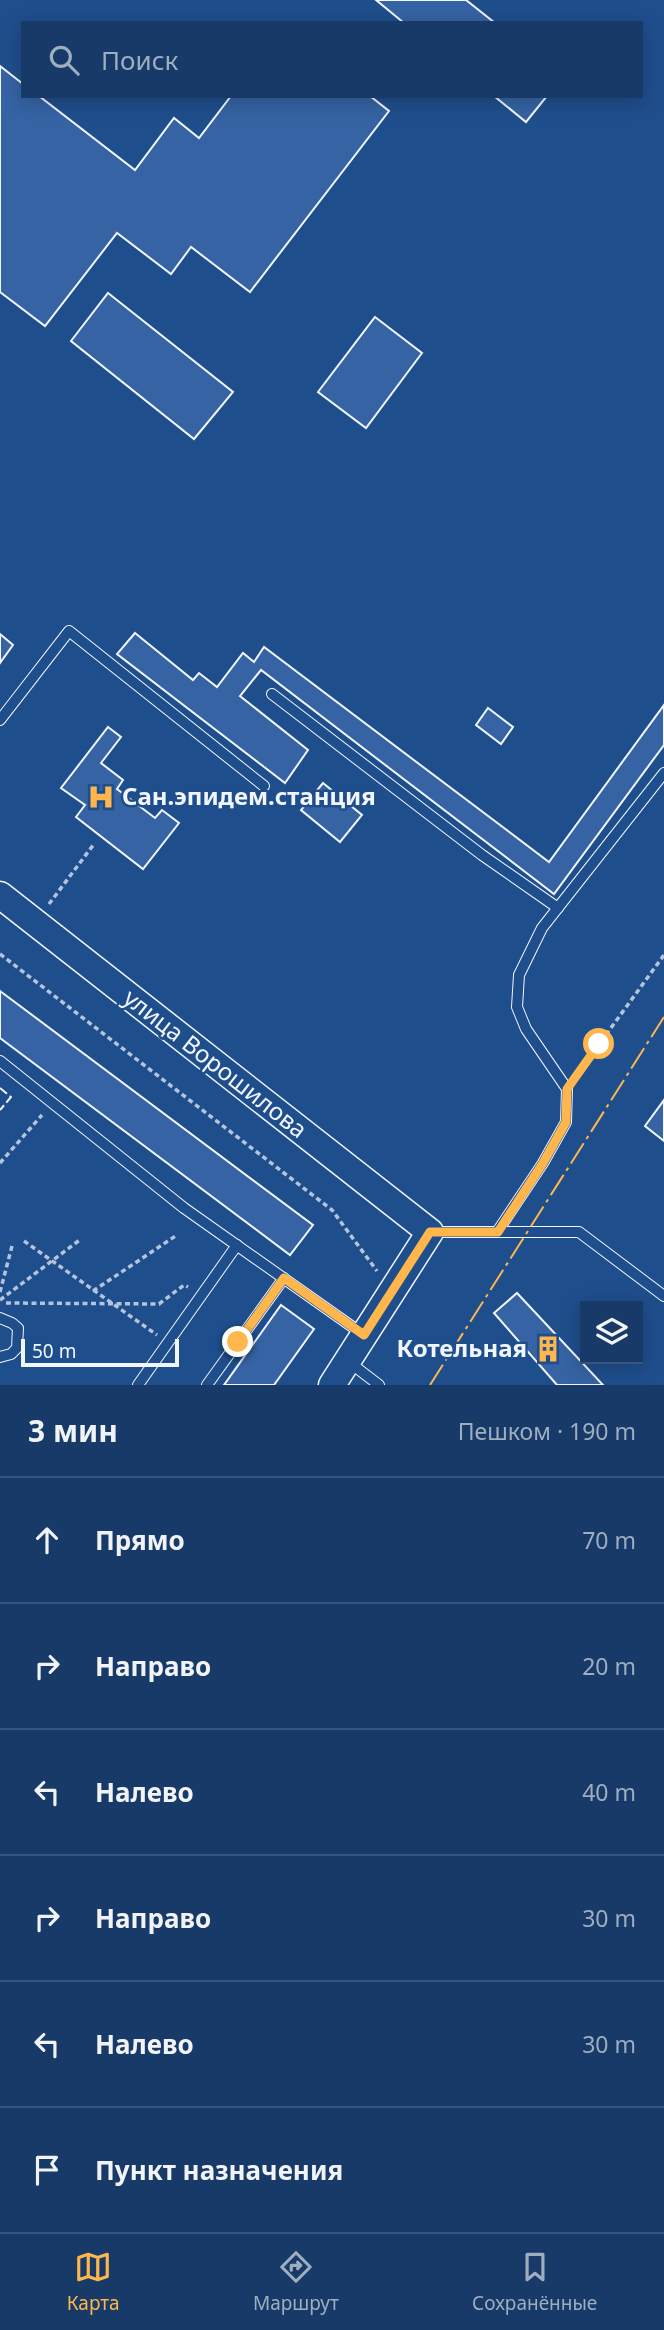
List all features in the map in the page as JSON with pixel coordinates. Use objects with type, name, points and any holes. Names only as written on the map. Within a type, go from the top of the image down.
[{"type":"street","name":"улица Ворошилова","points":[[0,895],[430,1232]]},
{"type":"street","points":[[332,1385],[430,1232]]},
{"type":"lane","points":[[0,720],[69,631],[264,786]]},
{"type":"lane","points":[[272,694],[482,855],[558,908]]},
{"type":"lane","points":[[498,1232],[566,1122],[567,1089],[526,1029],[517,1007],[519,975],[542,928],[664,773]]},
{"type":"lane","points":[[0,1061],[184,1208],[364,1335]]},
{"type":"lane","points":[[430,1232],[579,1232],[664,1296]]},
{"type":"lane","points":[[138,1385],[237,1245]]},
{"type":"lane","points":[[207,1385],[284,1278]]},
{"type":"lane","points":[[0,1318],[18,1328],[17,1349],[0,1357]]},
{"type":"lane","points":[[348,1361],[379,1385]]},
{"type":"path","points":[[35,923],[94,844]]},
{"type":"path","points":[[0,954],[332,1210],[393,1292]]},
{"type":"path","points":[[567,1089],[664,955]]},
{"type":"path","points":[[0,1163],[53,1103]]},
{"type":"path","points":[[93,1291],[177,1236]]},
{"type":"path","points":[[0,1301],[80,1239]]},
{"type":"path","points":[[24,1241],[168,1342]]},
{"type":"path","points":[[0,1292],[12,1246]]},
{"type":"path","points":[[0,1301],[159,1304],[184,1285],[202,1295]]},
{"type":"building","points":[[376,0],[466,0],[492,21],[402,21]]},
{"type":"building","points":[[0,66],[21,82],[21,98],[42,98],[135,170],[174,118],[199,138],[229,98],[373,98],[389,111],[250,292],[191,247],[171,274],[117,233],[45,326],[0,292]]},
{"type":"building","points":[[496,98],[545,98],[526,122]]},
{"type":"building","points":[[108,293],[233,392],[194,439],[71,341]]},
{"type":"building","points":[[375,317],[422,353],[366,428],[318,392]]},
{"type":"building","points":[[135,633],[193,680],[199,673],[217,687],[243,653],[254,662],[264,647],[549,862],[664,705],[664,745],[554,894],[261,670],[240,696],[308,750],[285,783],[117,654]]},
{"type":"building","points":[[0,634],[13,645],[0,663]]},
{"type":"building","points":[[488,708],[513,727],[501,744],[476,725]]},
{"type":"building","name":"Сан.эпидем.станция","points":[[108,727],[121,737],[101,763],[123,780],[117,789],[155,818],[162,810],[179,823],[143,869],[76,817],[85,805],[61,788]]},
{"type":"building","points":[[323,783],[362,815],[340,842],[301,810]]},
{"type":"building","points":[[0,991],[313,1225],[290,1255],[0,1038]]},
{"type":"building","points":[[664,1100],[664,1141],[645,1126]]},
{"type":"building","name":"Котельная","points":[[517,1293],[580,1360],[580,1364],[583,1364],[603,1385],[557,1385],[494,1313]]},
{"type":"building","points":[[281,1305],[314,1329],[274,1385],[224,1385]]},
{"type":"fence","points":[[0,1088],[11,1097],[0,1110]]},
{"type":"power","points":[[430,1385],[664,1017]]},
{"type":"place","name":"Сан.эпидем.станция","points":[[101,797]]},
{"type":"place","name":"Котельная","points":[[548,1349]]},
{"type":"route","points":[[238,1342],[284,1278],[364,1335],[430,1232],[498,1232],[566,1122],[567,1089],[599,1044]]}]
